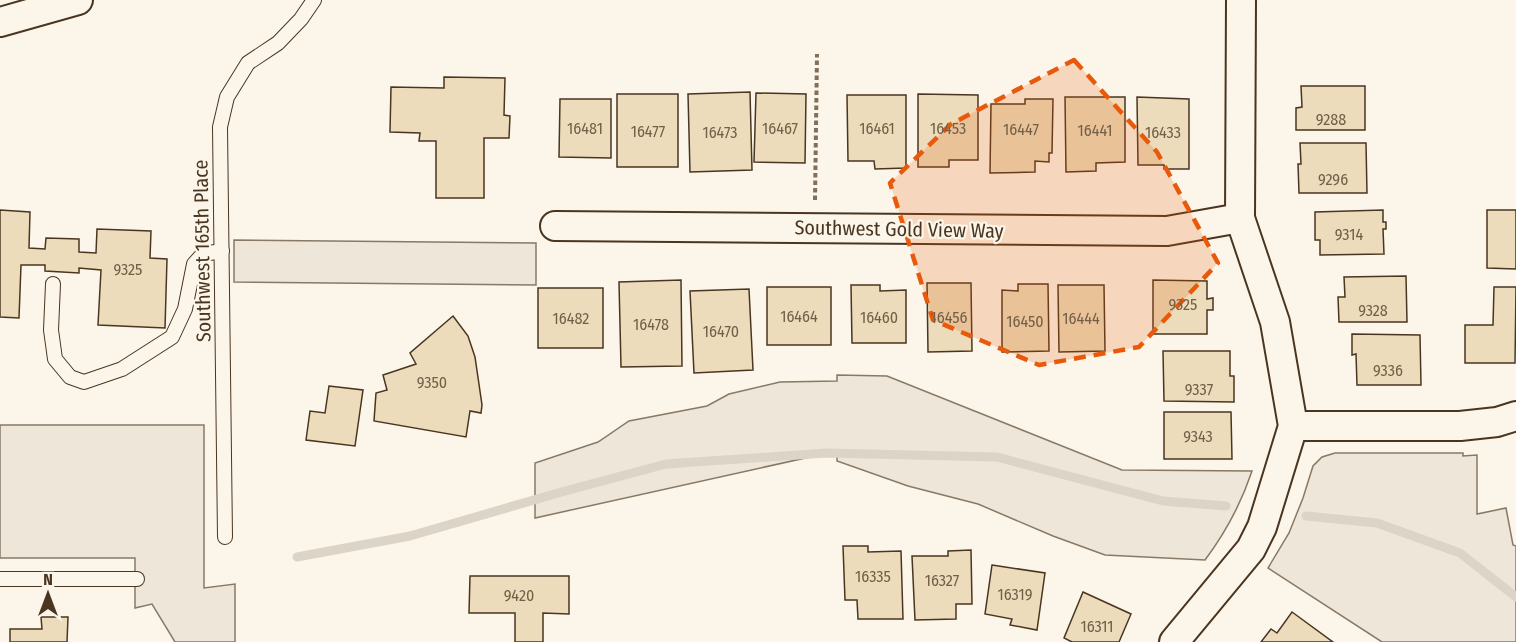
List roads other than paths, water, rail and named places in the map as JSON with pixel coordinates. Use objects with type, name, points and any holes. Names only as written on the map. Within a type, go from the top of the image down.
[{"type":"street","points":[[0,22],[78,0]]},
{"type":"street","points":[[1174,642],[1251,549],[1262,527],[1293,426],[1275,322],[1240,218],[1241,0]]},
{"type":"street","name":"Southwest Gold View Way","points":[[555,226],[1167,231],[1240,218]]},
{"type":"street","points":[[1293,426],[1460,426],[1497,422],[1516,416]]},
{"type":"lane","name":"Southwest 165th Place","points":[[225,537],[220,127],[227,97],[248,63],[278,43],[301,19],[314,0]]},
{"type":"lane","points":[[53,284],[51,330],[55,359],[69,377],[84,382],[122,369],[172,337],[184,309],[194,264],[203,254],[222,250]]},
{"type":"lane","points":[[0,579],[137,579]]},
{"type":"waterway","points":[[297,557],[410,536],[666,464],[826,453],[997,457],[1163,501],[1226,506]]},
{"type":"waterway","points":[[1306,516],[1377,523],[1460,553],[1516,597]]}]
